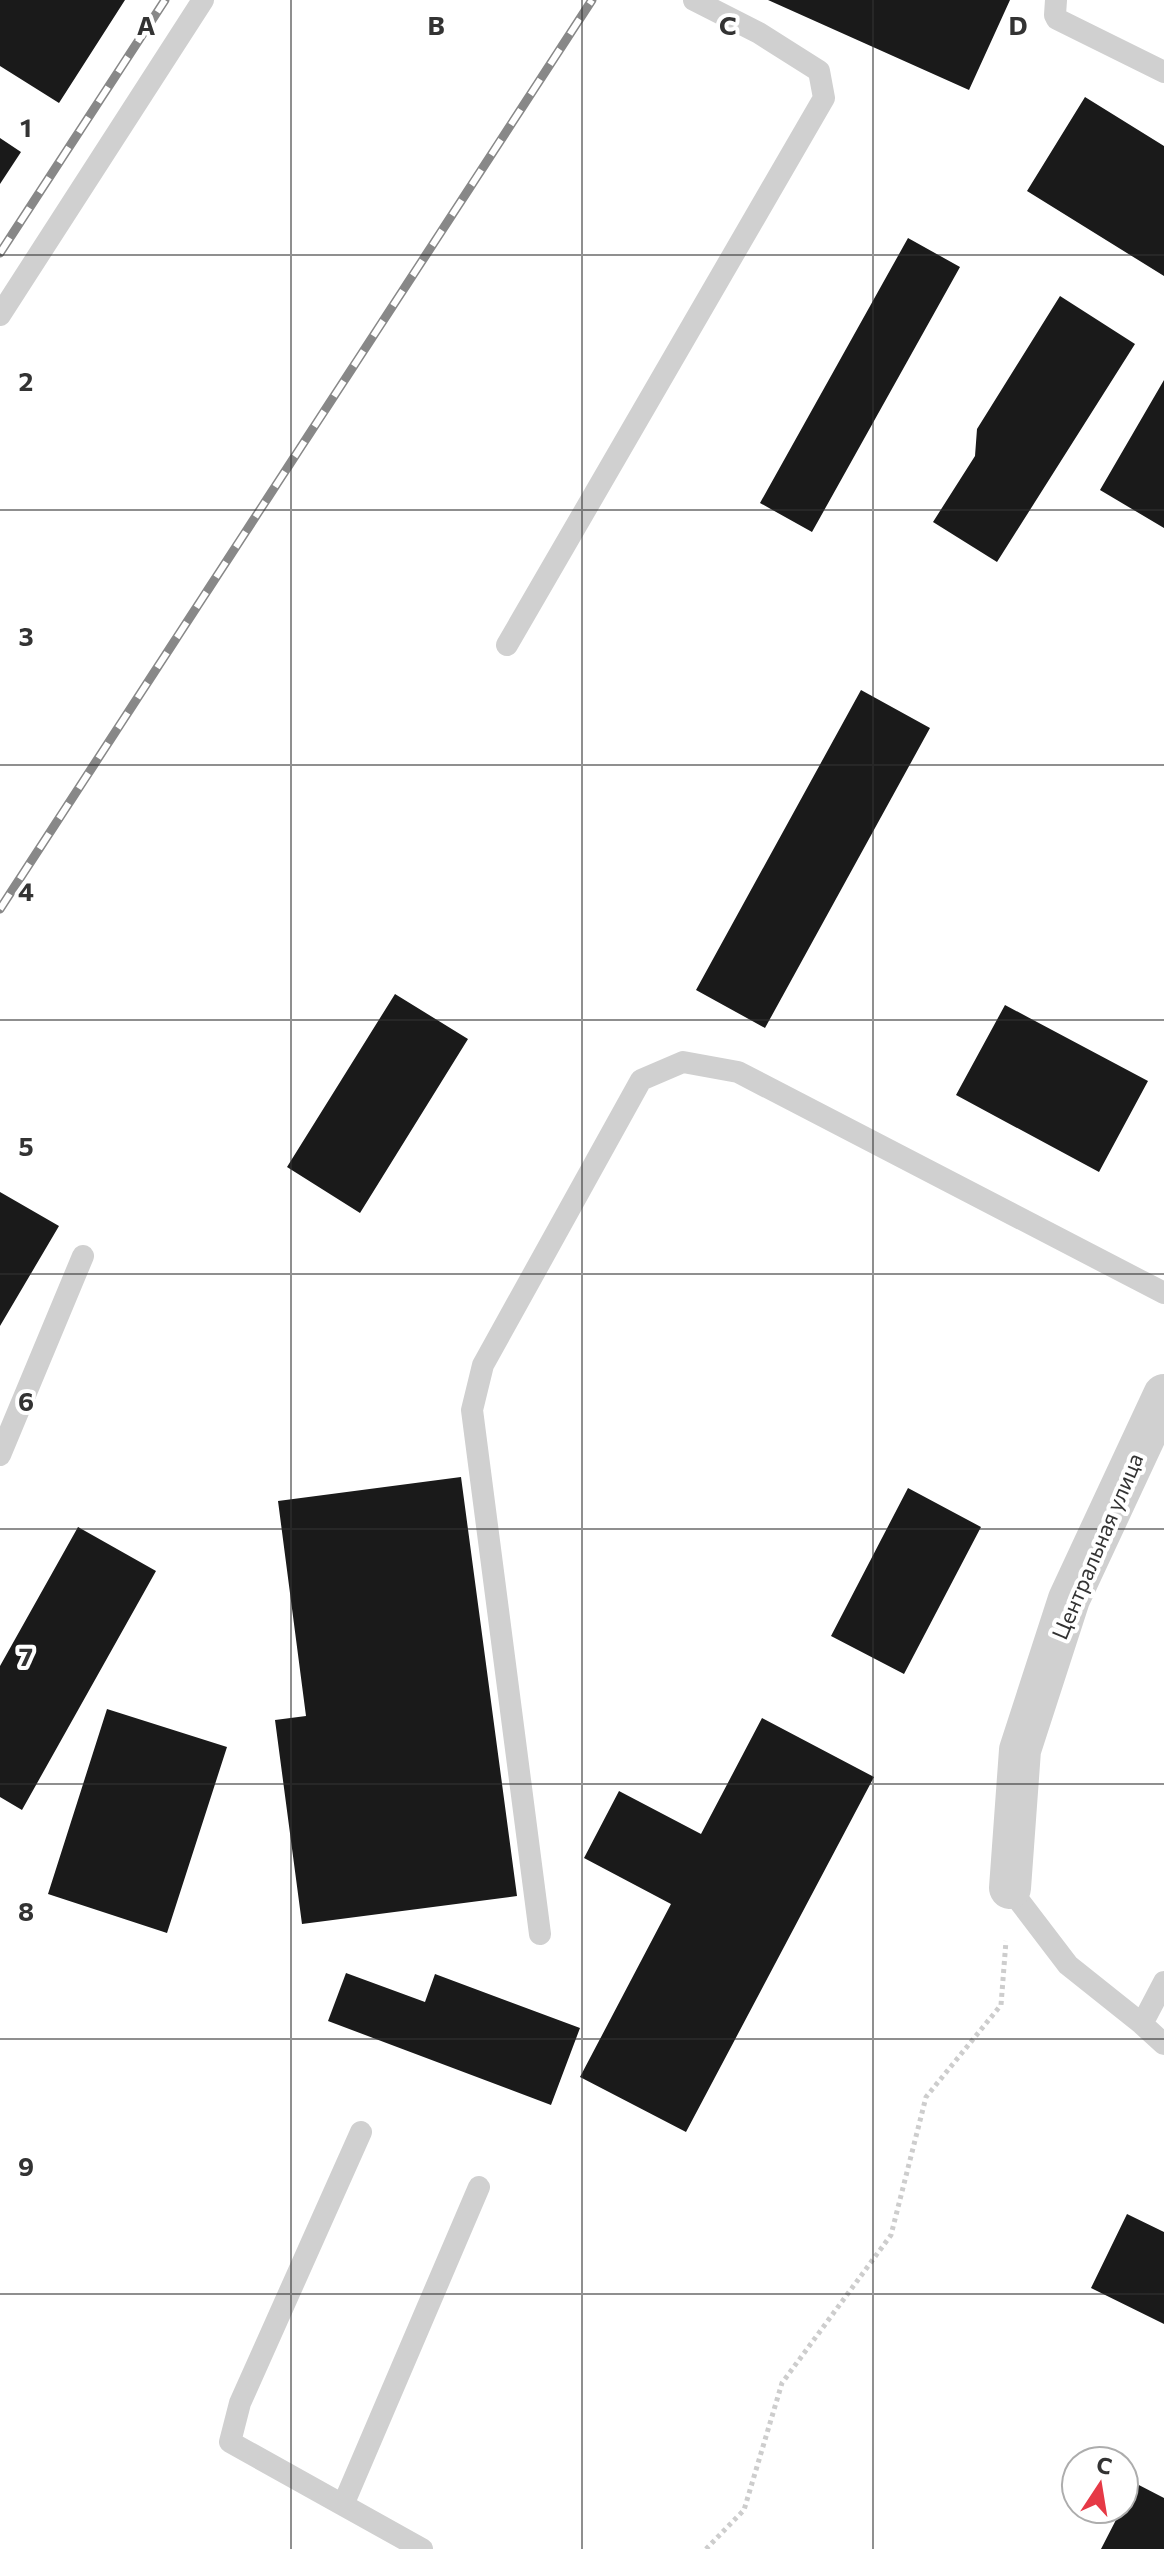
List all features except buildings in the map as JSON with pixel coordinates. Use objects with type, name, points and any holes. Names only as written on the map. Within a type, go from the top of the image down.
[{"type":"street","name":"Центральная улица","points":[[1010,1888],[1020,1750],[1069,1599],[1164,1395]]},
{"type":"lane","points":[[0,315],[203,0]]},
{"type":"lane","points":[[507,645],[824,98],[819,71],[759,33],[694,0]]},
{"type":"lane","points":[[1056,0],[1057,19],[1164,72]]},
{"type":"lane","points":[[540,1934],[472,1410],[483,1365],[641,1080],[683,1062],[738,1072],[1164,1293]]},
{"type":"lane","points":[[0,1455],[83,1256]]},
{"type":"lane","points":[[1010,1888],[1068,1965],[1164,2044]]},
{"type":"lane","points":[[1142,2024],[1164,1982]]},
{"type":"lane","points":[[361,2132],[240,2403],[230,2442],[422,2549]]},
{"type":"lane","points":[[343,2505],[479,2187]]},
{"type":"path","points":[[706,2549],[744,2510],[782,2383],[891,2235],[926,2097],[1001,2005],[1010,1888]]},
{"type":"railway","points":[[0,253],[165,0]]},
{"type":"railway","points":[[0,909],[592,0]]}]
